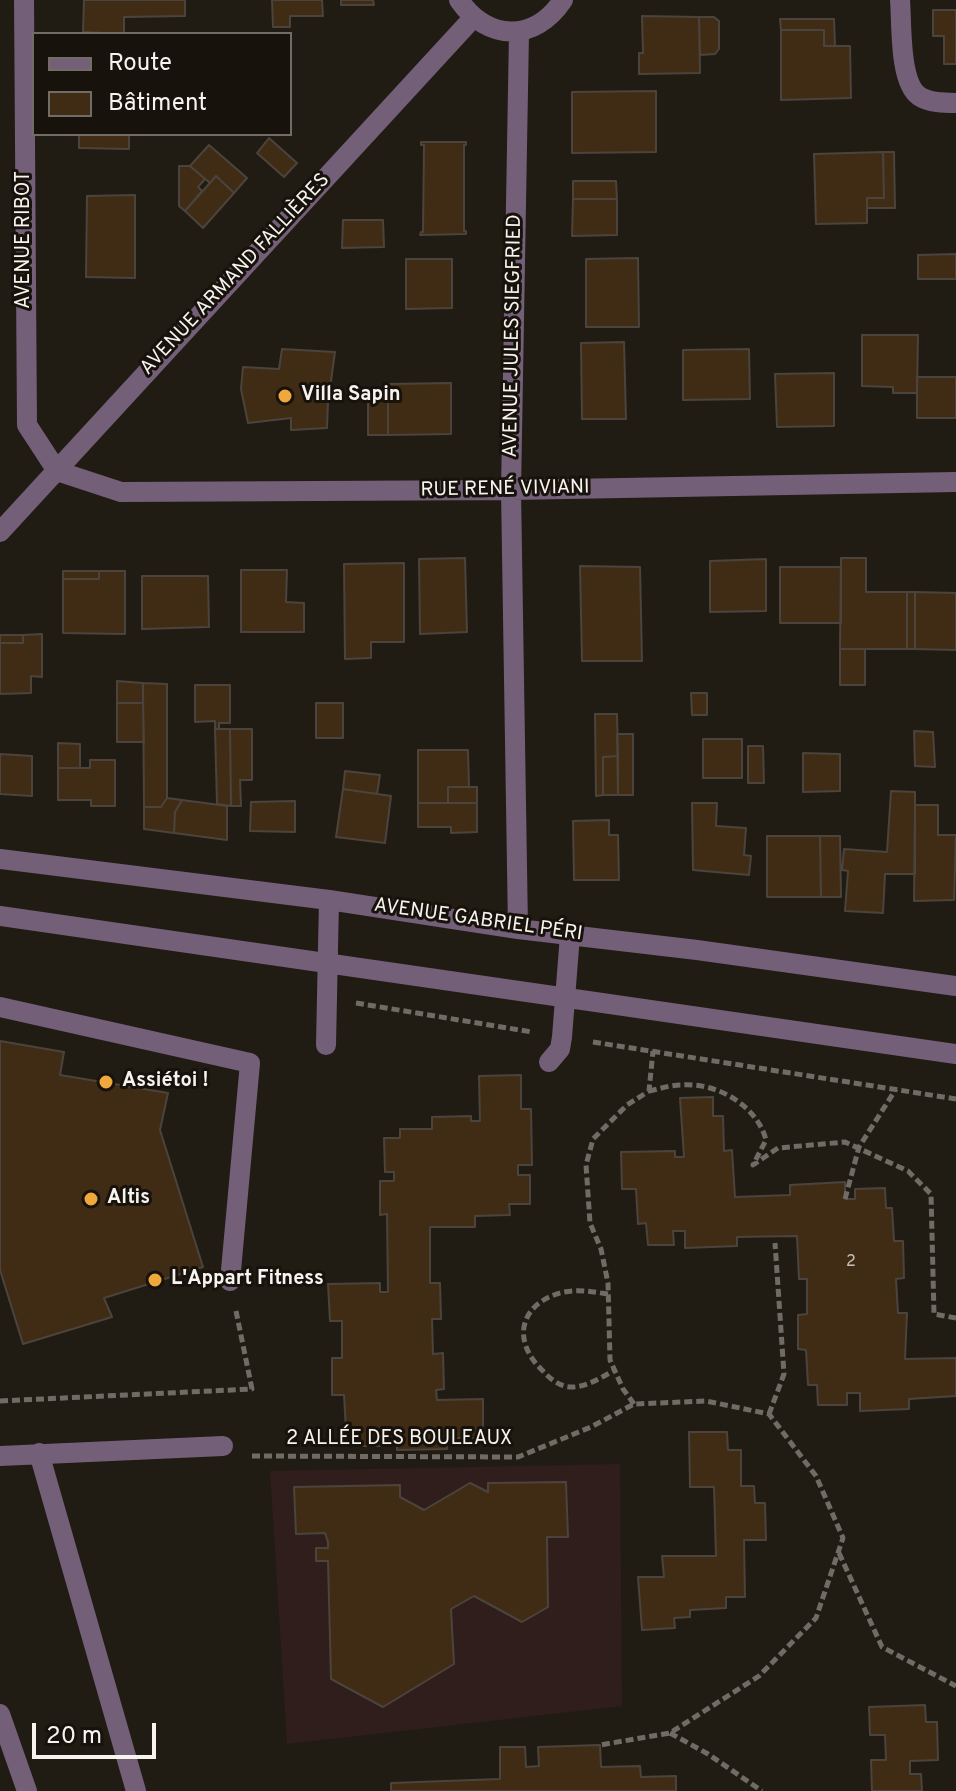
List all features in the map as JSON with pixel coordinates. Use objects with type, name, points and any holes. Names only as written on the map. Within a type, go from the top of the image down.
[{"type":"street","name":"AVENUE RIBOT","points":[[24,0],[27,425],[57,471]]},
{"type":"street","points":[[459,0],[473,18],[491,28],[519,32],[538,26],[551,17],[563,0]]},
{"type":"street","points":[[900,0],[906,78],[919,96],[941,103],[956,103]]},
{"type":"street","name":"AVENUE ARMAND FALLIÈRES","points":[[0,532],[473,18]]},
{"type":"street","name":"AVENUE JULES SIEGFRIED","points":[[518,929],[511,490],[519,32]]},
{"type":"street","name":"RUE RENÉ VIVIANI","points":[[57,471],[121,492],[511,490],[956,482]]},
{"type":"street","name":"AVENUE GABRIEL PÉRI","points":[[0,859],[329,900],[518,929],[956,986]]},
{"type":"street","points":[[326,1045],[329,900]]},
{"type":"street","points":[[0,916],[956,1054]]},
{"type":"street","points":[[549,1062],[560,1049],[562,1037],[570,935]]},
{"type":"street","points":[[0,1007],[250,1063],[230,1281]]},
{"type":"street","points":[[0,1456],[223,1446]]},
{"type":"street","points":[[39,1453],[136,1791]]},
{"type":"street","points":[[0,1714],[27,1791]]},
{"type":"path","points":[[327,998],[956,1099]]},
{"type":"path","points":[[649,1091],[653,1051]]},
{"type":"path","points":[[634,1404],[623,1389],[610,1360],[608,1294],[601,1249],[590,1223],[586,1165],[593,1139],[627,1105],[649,1091],[682,1084],[720,1090],[753,1114],[763,1129],[766,1140],[753,1165],[778,1148],[845,1142],[908,1171],[931,1194],[934,1314],[956,1318]]},
{"type":"path","points":[[845,1199],[859,1147],[896,1089]]},
{"type":"path","points":[[600,1745],[670,1733],[759,1676],[816,1618],[843,1538],[816,1476],[769,1414],[784,1374],[775,1243]]},
{"type":"path","points":[[0,1401],[252,1389],[230,1281]]},
{"type":"path","points":[[608,1294],[582,1290],[550,1297],[537,1304],[525,1317],[522,1336],[532,1361],[552,1381],[572,1387],[615,1370]]},
{"type":"path","name":"2 ALLÉE DES BOULEAUX","points":[[247,1456],[518,1457],[591,1427],[634,1404],[706,1401],[769,1414]]},
{"type":"path","points":[[838,1552],[882,1647],[956,1687]]},
{"type":"path","points":[[670,1733],[708,1754],[762,1791]]},
{"type":"shaded area","points":[[620,1464],[622,1706],[287,1744],[270,1471]]},
{"type":"building","points":[[84,0],[185,0],[185,16],[124,17],[124,32],[83,32]]},
{"type":"building","points":[[272,0],[322,0],[323,16],[290,16],[290,27],[273,27]]},
{"type":"building","points":[[341,0],[373,0],[374,5],[341,5]]},
{"type":"building","points":[[933,10],[956,10],[956,64],[944,64],[944,36],[933,36]]},
{"type":"building","points":[[642,16],[699,17],[700,73],[639,74],[639,53],[643,53]]},
{"type":"building","points":[[699,17],[714,17],[719,21],[719,49],[715,54],[700,55]]},
{"type":"building","points":[[780,19],[834,19],[835,46],[824,46],[824,30],[781,30]]},
{"type":"building","points":[[781,30],[824,30],[824,46],[850,46],[851,98],[781,100]]},
{"type":"building","points":[[656,91],[656,152],[572,153],[572,92]]},
{"type":"building","points":[[79,136],[129,136],[129,149],[79,148]]},
{"type":"building","points":[[269,138],[297,163],[284,177],[257,153]]},
{"type":"building","points":[[421,142],[466,142],[466,234],[420,235],[423,232],[424,145]]},
{"type":"building","points":[[209,145],[247,178],[234,193],[216,176],[210,183],[190,166]]},
{"type":"building","points":[[883,152],[884,198],[867,198],[867,223],[816,224],[814,154]]},
{"type":"building","points":[[883,152],[894,152],[895,208],[867,208],[867,198],[884,198]]},
{"type":"building","points":[[179,166],[190,166],[205,179],[198,187],[202,191],[185,211],[179,206]]},
{"type":"building","points":[[216,176],[234,193],[203,228],[185,211]]},
{"type":"building","points":[[573,181],[616,181],[617,199],[573,199]]},
{"type":"building","points":[[135,195],[135,278],[86,277],[87,196]]},
{"type":"building","points":[[573,199],[617,199],[617,235],[572,236]]},
{"type":"building","points":[[343,220],[383,220],[384,247],[342,248]]},
{"type":"building","points":[[956,254],[956,279],[918,279],[918,255]]},
{"type":"building","points":[[638,258],[639,327],[586,327],[586,259]]},
{"type":"building","points":[[406,259],[452,259],[452,308],[406,309]]},
{"type":"building","points":[[862,335],[918,335],[917,393],[893,393],[893,387],[862,386]]},
{"type":"building","points":[[624,342],[626,419],[582,419],[581,343]]},
{"type":"building","name":"Villa Sapin","points":[[282,349],[335,352],[327,428],[291,430],[291,418],[248,423],[241,389],[243,367],[279,369]]},
{"type":"building","points":[[749,349],[750,399],[683,400],[683,350]]},
{"type":"building","points":[[834,373],[834,426],[777,427],[775,374]]},
{"type":"building","points":[[917,377],[956,377],[956,418],[917,418]]},
{"type":"building","points":[[451,383],[451,434],[388,435],[388,384]]},
{"type":"building","points":[[368,391],[388,391],[388,435],[368,435]]},
{"type":"building","points":[[465,558],[467,632],[420,634],[419,559]]},
{"type":"building","points":[[841,558],[866,558],[866,592],[907,592],[907,649],[840,649]]},
{"type":"building","points":[[766,559],[766,611],[710,612],[710,561]]},
{"type":"building","points":[[404,563],[404,642],[371,642],[371,658],[345,659],[344,564]]},
{"type":"building","points":[[580,566],[640,567],[642,661],[582,661]]},
{"type":"building","points":[[780,567],[841,567],[841,623],[780,623]]},
{"type":"building","points":[[241,570],[287,570],[286,602],[304,603],[304,632],[241,632]]},
{"type":"building","points":[[63,571],[99,571],[99,579],[63,579]]},
{"type":"building","points":[[99,571],[125,571],[125,634],[63,633],[63,579],[99,579]]},
{"type":"building","points":[[142,576],[208,576],[209,627],[142,629]]},
{"type":"building","points":[[907,592],[915,592],[915,649],[907,649]]},
{"type":"building","points":[[915,592],[956,593],[956,650],[915,649]]},
{"type":"building","points":[[42,634],[42,677],[31,676],[31,693],[0,694],[0,643],[23,643],[23,635]]},
{"type":"building","points":[[0,635],[23,635],[23,643],[0,643]]},
{"type":"building","points":[[840,649],[865,649],[865,685],[840,685]]},
{"type":"building","points":[[117,681],[143,683],[143,703],[117,703]]},
{"type":"building","points":[[143,683],[167,684],[167,798],[161,807],[144,807]]},
{"type":"building","points":[[195,685],[230,685],[230,723],[219,723],[219,729],[215,729],[215,721],[195,722]]},
{"type":"building","points":[[691,693],[707,693],[707,715],[692,715]]},
{"type":"building","points":[[117,703],[143,703],[144,742],[117,742]]},
{"type":"building","points":[[316,703],[343,703],[343,738],[316,738]]},
{"type":"building","points":[[595,714],[617,714],[618,756],[603,757],[603,795],[596,796]]},
{"type":"building","points":[[215,729],[230,729],[231,806],[217,804]]},
{"type":"building","points":[[230,729],[252,729],[252,780],[240,780],[241,806],[231,806]]},
{"type":"building","points":[[914,731],[933,732],[935,767],[915,766]]},
{"type":"building","points":[[617,734],[633,734],[633,795],[618,795]]},
{"type":"building","points":[[703,739],[742,739],[742,778],[703,778]]},
{"type":"building","points":[[58,743],[80,744],[80,768],[58,768]]},
{"type":"building","points":[[748,746],[763,746],[764,783],[748,783]]},
{"type":"building","points":[[418,750],[468,750],[469,787],[448,787],[448,803],[418,803]]},
{"type":"building","points":[[803,753],[840,754],[840,791],[803,792]]},
{"type":"building","points":[[0,754],[32,756],[32,796],[0,794]]},
{"type":"building","points":[[618,756],[618,795],[603,795],[603,757]]},
{"type":"building","points":[[90,760],[115,760],[115,806],[91,806],[91,800],[58,800],[58,768],[90,768]]},
{"type":"building","points":[[345,771],[380,775],[377,794],[343,789]]},
{"type":"building","points":[[448,787],[477,787],[477,803],[448,803]]},
{"type":"building","points":[[343,789],[391,796],[385,843],[336,837]]},
{"type":"building","points":[[891,791],[915,792],[915,874],[885,874],[883,913],[845,911],[848,871],[842,870],[844,849],[887,852]]},
{"type":"building","points":[[167,798],[182,800],[175,812],[174,833],[144,829],[144,807],[161,807]]},
{"type":"building","points":[[182,800],[227,806],[227,840],[174,833],[175,812]]},
{"type":"building","points":[[295,801],[295,832],[250,831],[251,802]]},
{"type":"building","points":[[418,803],[477,803],[477,832],[451,833],[451,827],[418,827]]},
{"type":"building","points":[[692,803],[717,803],[716,826],[746,828],[744,855],[751,856],[749,875],[693,870]]},
{"type":"building","points":[[915,805],[938,805],[938,835],[956,835],[954,900],[914,901]]},
{"type":"building","points":[[609,820],[609,835],[618,835],[619,880],[574,880],[573,821]]},
{"type":"building","points":[[767,836],[820,836],[821,897],[767,897]]},
{"type":"building","points":[[820,836],[840,836],[841,897],[821,897]]},
{"type":"building","name":"Altis","points":[[0,1041],[64,1052],[60,1075],[168,1093],[160,1130],[203,1267],[104,1298],[112,1317],[23,1344],[0,1270]]},
{"type":"building","points":[[521,1075],[521,1109],[531,1109],[532,1165],[518,1165],[518,1175],[530,1175],[530,1204],[509,1204],[510,1215],[475,1216],[475,1227],[430,1227],[430,1283],[440,1283],[441,1319],[432,1319],[433,1354],[443,1353],[444,1389],[436,1390],[437,1400],[483,1399],[483,1438],[446,1438],[447,1449],[397,1450],[397,1436],[386,1436],[386,1446],[353,1446],[353,1430],[346,1430],[344,1395],[332,1395],[332,1358],[342,1358],[342,1321],[330,1321],[328,1284],[380,1283],[380,1292],[388,1292],[387,1214],[380,1215],[380,1181],[394,1181],[394,1172],[385,1172],[384,1138],[400,1138],[400,1129],[432,1129],[432,1117],[471,1116],[471,1121],[480,1121],[479,1076]]},
{"type":"building","points":[[713,1097],[713,1116],[723,1116],[724,1151],[732,1150],[735,1197],[790,1195],[790,1185],[845,1182],[845,1199],[855,1199],[855,1189],[885,1188],[886,1208],[892,1208],[894,1241],[903,1241],[904,1278],[896,1279],[898,1313],[907,1313],[905,1359],[956,1358],[956,1396],[909,1399],[909,1409],[860,1411],[860,1393],[847,1393],[847,1405],[818,1405],[817,1385],[808,1385],[806,1350],[798,1349],[798,1315],[807,1314],[807,1279],[799,1279],[797,1236],[737,1237],[737,1246],[685,1248],[685,1231],[673,1231],[674,1245],[648,1245],[646,1223],[638,1224],[636,1189],[622,1189],[621,1152],[675,1151],[675,1157],[684,1157],[680,1098]]},
{"type":"building","points":[[689,1432],[727,1432],[728,1450],[741,1450],[741,1486],[754,1486],[755,1503],[765,1503],[766,1540],[744,1540],[745,1597],[726,1597],[726,1608],[690,1610],[690,1617],[674,1618],[675,1628],[642,1630],[638,1577],[664,1577],[662,1556],[716,1556],[714,1487],[690,1487]]},
{"type":"building","points":[[566,1482],[568,1537],[547,1537],[548,1607],[522,1622],[474,1596],[451,1609],[454,1664],[383,1707],[331,1679],[328,1561],[316,1561],[316,1548],[328,1548],[328,1542],[325,1533],[296,1534],[294,1487],[400,1485],[400,1497],[424,1510],[470,1483],[488,1492],[488,1483]]},
{"type":"building","points":[[925,1705],[926,1722],[937,1722],[938,1760],[910,1761],[910,1774],[921,1774],[922,1791],[872,1791],[871,1760],[886,1760],[885,1735],[870,1735],[869,1707]]},
{"type":"building","points":[[600,1745],[601,1767],[640,1766],[641,1777],[676,1776],[676,1791],[391,1791],[391,1783],[500,1779],[500,1747],[525,1747],[526,1767],[539,1766],[538,1747]]},
{"type":"place","name":"Villa Sapin","points":[[285,396]]},
{"type":"place","name":"Assiétoi !","points":[[106,1082]]},
{"type":"place","name":"Altis","points":[[91,1199]]},
{"type":"place","name":"L'Appart Fitness","points":[[155,1280]]}]
